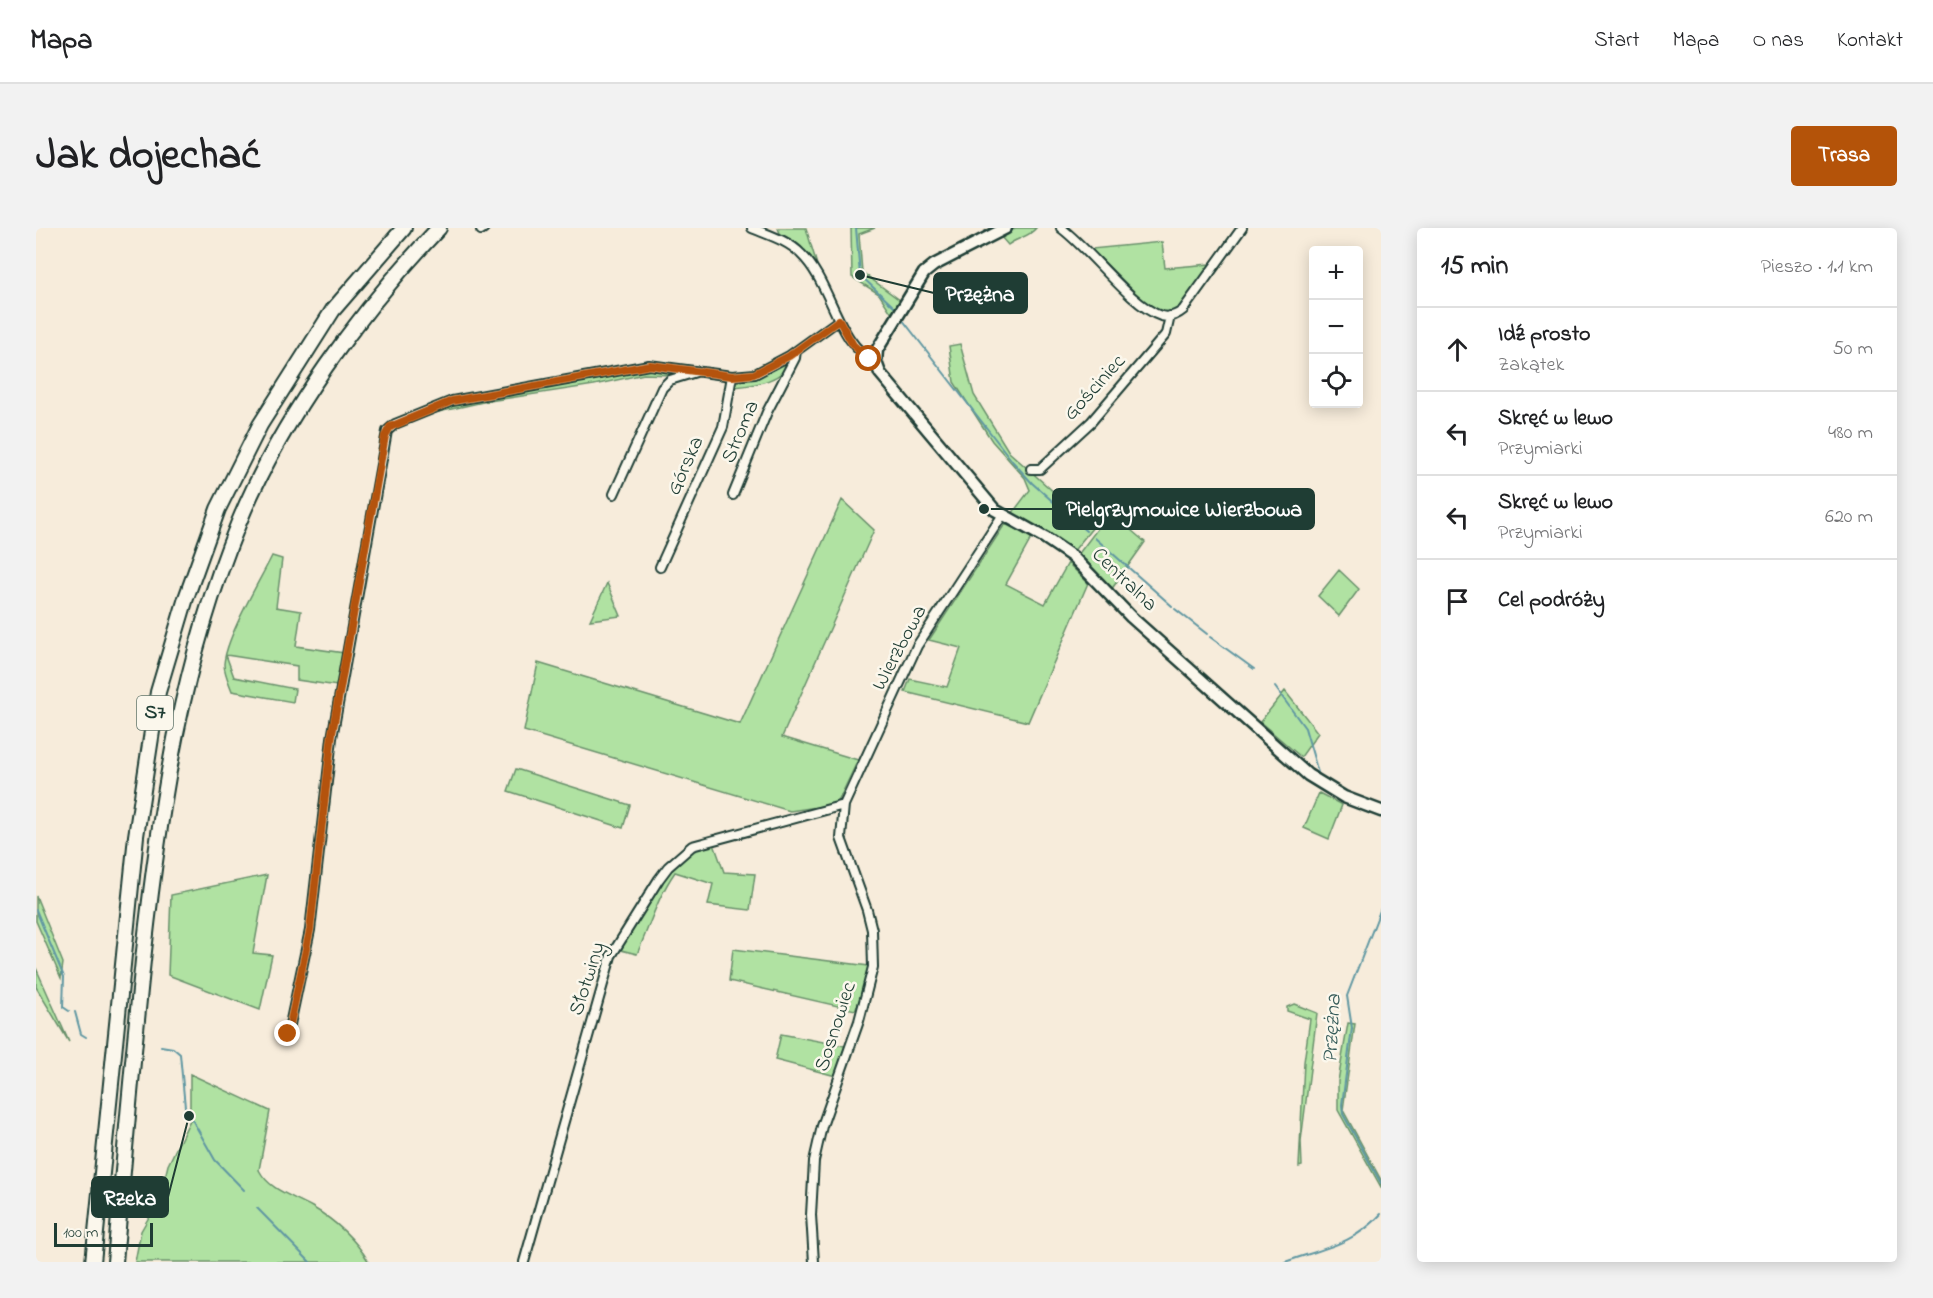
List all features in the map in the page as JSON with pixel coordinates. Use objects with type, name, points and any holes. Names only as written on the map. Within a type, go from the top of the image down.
[{"type":"highway","name":"S7","points":[[93,1262],[136,836],[158,692],[186,598],[218,509],[260,425],[333,310],[404,228]]},
{"type":"highway","name":"S7","points":[[114,1262],[156,843],[181,700],[205,613],[240,520],[276,446],[358,321],[397,273],[439,228]]},
{"type":"street","points":[[753,228],[779,239],[802,254],[831,297],[839,320],[857,350],[876,362],[877,350],[924,273],[934,265],[1006,228]]},
{"type":"street","points":[[1061,228],[1077,239],[1126,290],[1161,316],[1170,316],[1183,310],[1242,228]]},
{"type":"street","name":"Gościniec","points":[[1031,469],[1040,469],[1090,422],[1166,334],[1170,316]]},
{"type":"street","points":[[288,1034],[310,930],[332,734],[387,431],[395,424],[452,401],[650,365],[732,376],[762,372],[839,320]]},
{"type":"street","name":"Stroma","points":[[733,495],[767,412],[795,358],[796,351]]},
{"type":"street","name":"Centralna","points":[[876,362],[880,373],[989,505],[1002,516],[1046,538],[1073,557],[1131,617],[1315,781],[1344,798],[1381,811]]},
{"type":"street","points":[[614,494],[662,388],[670,380],[698,371]]},
{"type":"street","name":"Górska","points":[[660,567],[723,426],[732,376]]},
{"type":"street","name":"Wierzbowa","points":[[844,805],[917,646],[1002,516]]},
{"type":"street","name":"Słotwiny","points":[[524,1262],[611,956],[659,879],[668,867],[692,846],[844,805]]},
{"type":"street","name":"Sosnowiec","points":[[814,1262],[811,1215],[814,1161],[822,1126],[860,1021],[873,967],[869,920],[841,838],[844,805]]},
{"type":"green space","points":[[778,228],[806,228],[817,265],[798,244],[781,236]]},
{"type":"green space","points":[[851,228],[875,228],[859,234],[862,272],[901,301],[892,314],[879,294],[852,277]]},
{"type":"green space","points":[[1015,228],[1036,228],[1030,234],[1008,245],[1001,237]]},
{"type":"green space","points":[[1162,242],[1165,268],[1211,264],[1178,310],[1168,314],[1151,308],[1091,249]]},
{"type":"green space","points":[[960,344],[974,395],[1009,452],[1093,527],[1072,553],[1011,515],[1030,490],[1025,478],[992,441],[954,382],[949,346]]},
{"type":"green space","points":[[792,358],[783,372],[776,377],[760,383],[734,387],[736,379],[761,375]]},
{"type":"green space","points":[[650,367],[692,372],[671,375],[644,374],[594,385],[483,402],[425,415],[457,402]]},
{"type":"green space","points":[[842,500],[874,530],[782,737],[858,760],[837,804],[790,811],[524,731],[538,663],[740,724]]},
{"type":"green space","points":[[1110,512],[1145,542],[1111,590],[1077,556]]},
{"type":"green space","points":[[1005,524],[1032,537],[1006,584],[1045,604],[1068,563],[1088,583],[1028,722],[905,692],[910,679],[947,687],[961,648],[929,640]]},
{"type":"green space","points":[[272,556],[282,559],[276,607],[301,611],[296,646],[344,653],[337,686],[297,680],[297,666],[226,655],[234,677],[295,689],[293,702],[232,691],[224,667],[226,653],[237,625]]},
{"type":"green space","points":[[1339,570],[1359,589],[1339,616],[1318,596]]},
{"type":"green space","points":[[607,583],[621,616],[590,620]]},
{"type":"green space","points":[[1285,691],[1318,733],[1301,757],[1260,722]]},
{"type":"green space","points":[[516,769],[630,805],[623,828],[508,791]]},
{"type":"green space","points":[[1319,793],[1342,805],[1329,839],[1304,828]]},
{"type":"green space","points":[[714,844],[724,872],[755,874],[750,910],[708,905],[713,884],[675,872],[658,902],[637,954],[617,949],[650,896],[670,870],[692,851]]},
{"type":"green space","points":[[267,875],[253,953],[272,955],[260,1010],[168,975],[171,895]]},
{"type":"green space","points":[[36,896],[63,963],[61,978],[36,921]]},
{"type":"green space","points":[[733,949],[869,966],[866,984],[855,1010],[729,981]]},
{"type":"green space","points":[[36,968],[69,1042],[36,987]]},
{"type":"green space","points":[[1294,1004],[1317,1013],[1301,1141],[1302,1166],[1299,1167],[1304,1062],[1310,1019],[1287,1011],[1287,1007]]},
{"type":"green space","points":[[1348,1023],[1355,1024],[1343,1110],[1381,1180],[1381,1187],[1338,1110],[1338,1081]]},
{"type":"green space","points":[[781,1034],[845,1046],[836,1076],[775,1060]]},
{"type":"green space","points":[[190,1074],[270,1111],[259,1170],[276,1188],[312,1207],[337,1224],[358,1246],[369,1262],[135,1262],[141,1231],[160,1198],[168,1165],[190,1120]]},
{"type":"waterway","name":"Przężna","points":[[856,228],[860,275],[895,308]]},
{"type":"waterway","name":"Przężna","points":[[902,319],[1013,462],[1032,483],[1086,531]]},
{"type":"waterway","name":"Przężna","points":[[1095,538],[1172,606]]},
{"type":"waterway","name":"Przężna","points":[[1175,609],[1207,634]]},
{"type":"waterway","name":"Przężna","points":[[1210,637],[1254,669]]},
{"type":"waterway","name":"Przężna","points":[[1275,687],[1305,728],[1319,776]]},
{"type":"waterway","name":"Przężna","points":[[1381,908],[1347,996],[1352,1028],[1342,1105],[1343,1114],[1381,1183]]},
{"type":"waterway","points":[[36,910],[64,977],[63,1007],[69,1011]]},
{"type":"waterway","points":[[75,1012],[81,1034],[86,1037]]},
{"type":"waterway","points":[[161,1046],[173,1048],[180,1054],[185,1107],[215,1160],[244,1190]]},
{"type":"waterway","points":[[257,1208],[310,1262]]},
{"type":"waterway","name":"Przężna","points":[[1285,1262],[1349,1239],[1381,1214]]},
{"type":"place","name":"Przężna","points":[[860,275]]},
{"type":"place","name":"Pielgrzymowice Wierzbowa","points":[[984,509]]},
{"type":"place","name":"Rzeka","points":[[189,1116]]},
{"type":"route","points":[[288,1034],[310,930],[332,734],[385,436],[390,427],[452,401],[650,365],[732,376],[754,374],[762,372],[789,356],[839,320],[853,345],[869,359]]}]
